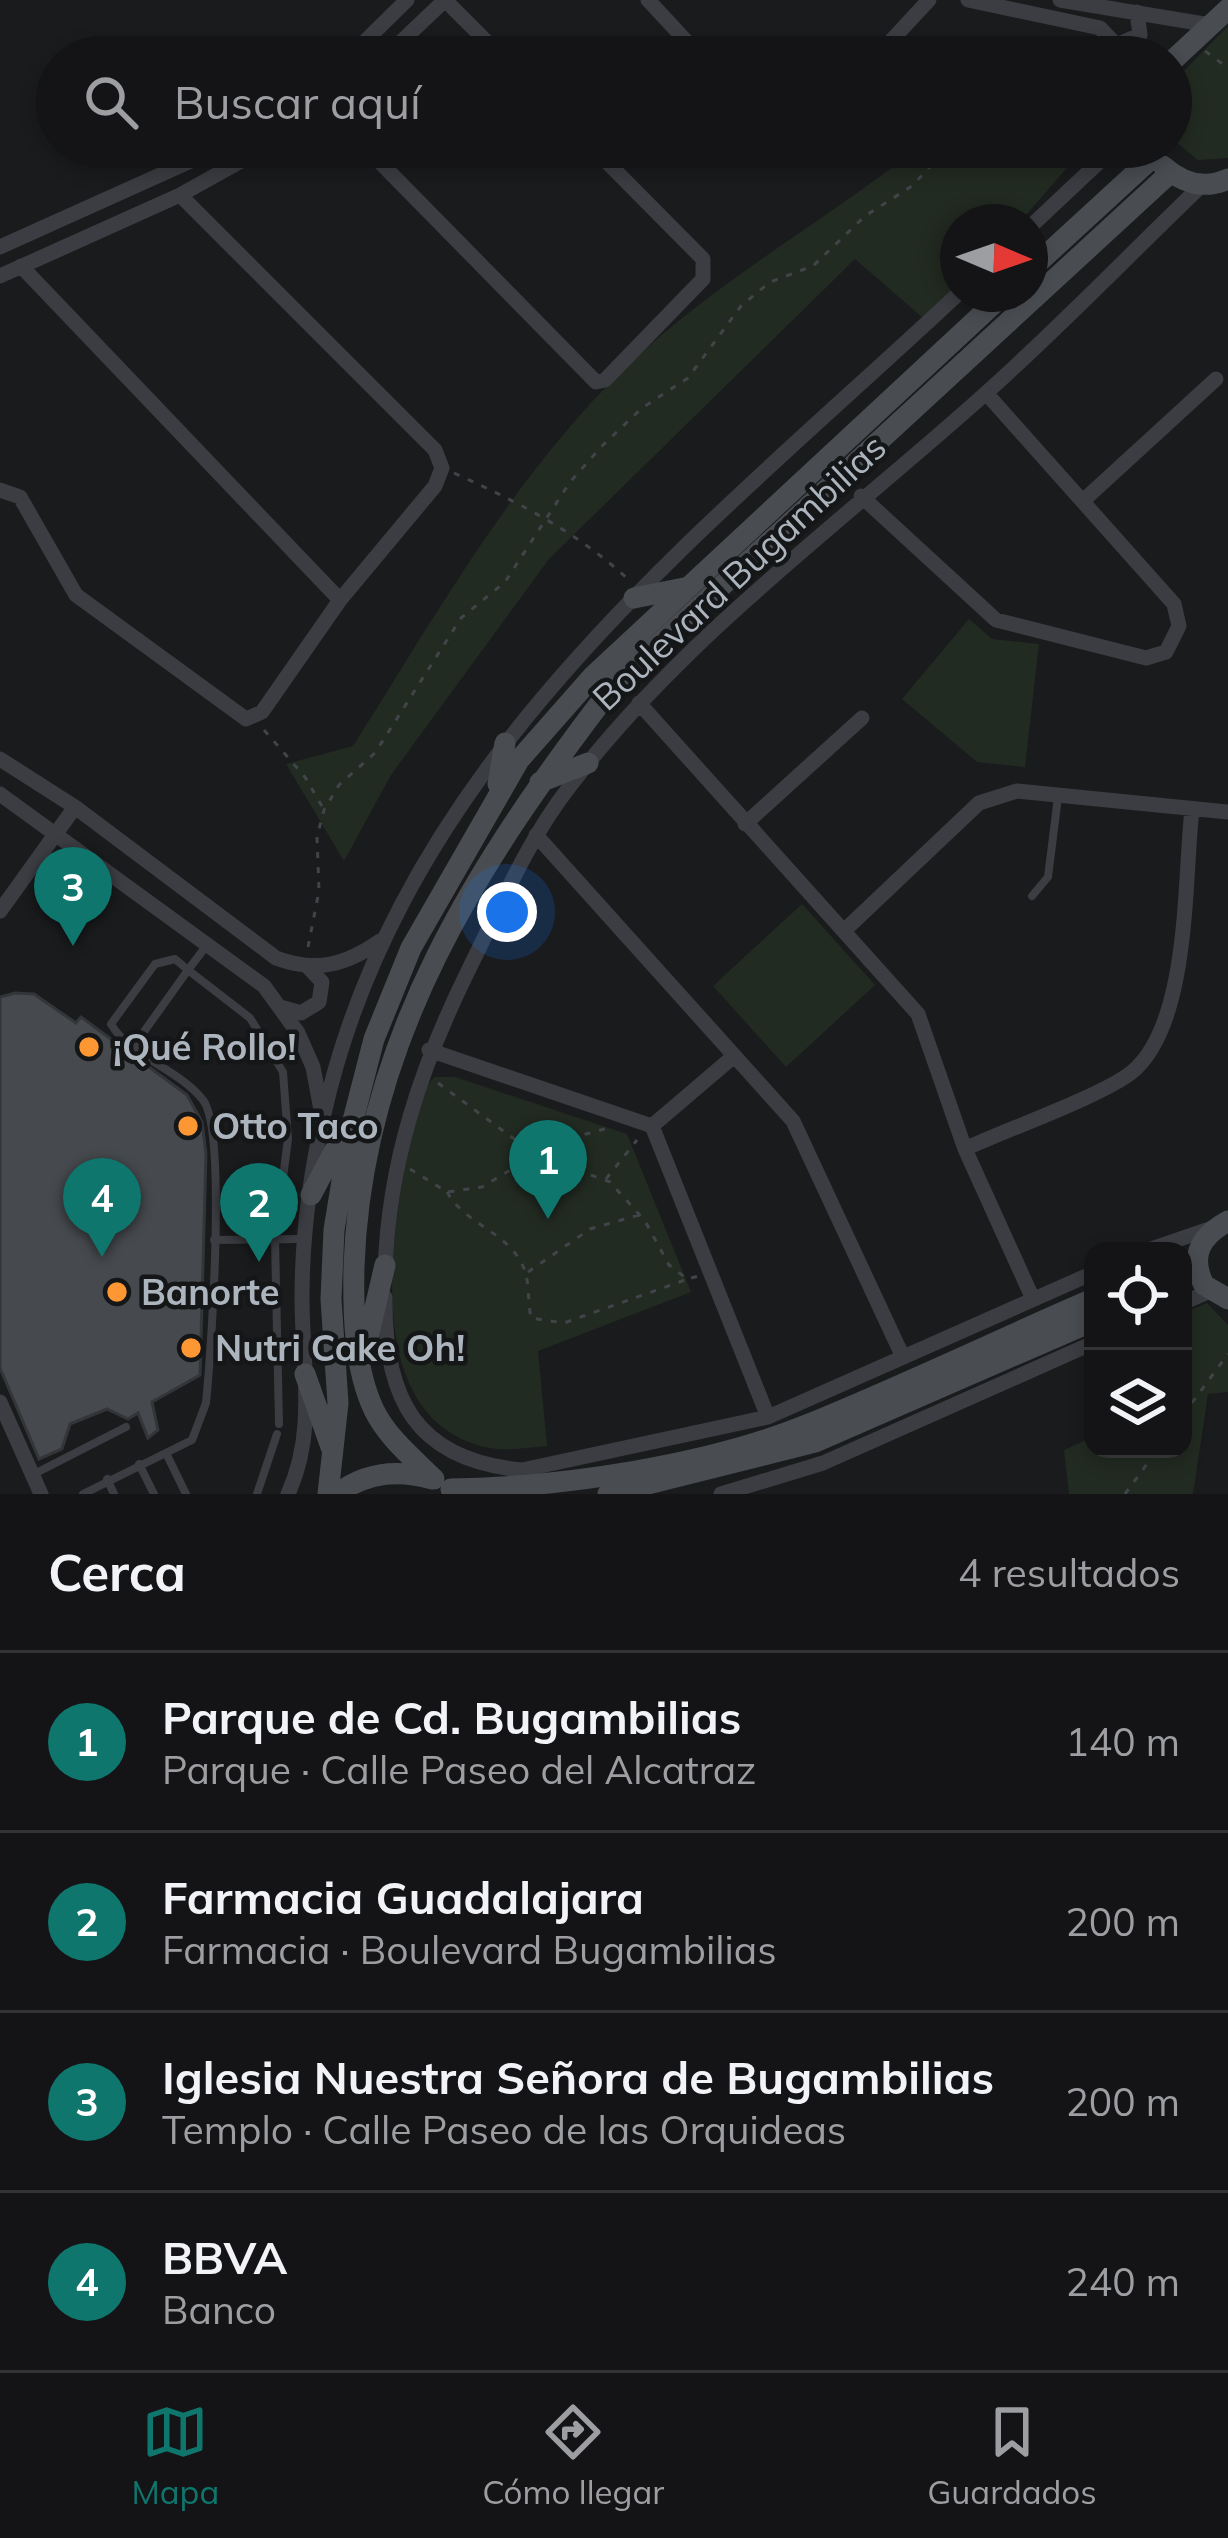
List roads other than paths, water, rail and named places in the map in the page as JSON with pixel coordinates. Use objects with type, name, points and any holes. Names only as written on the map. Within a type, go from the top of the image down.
[{"type":"street","points":[[370,36],[407,0]]},
{"type":"street","points":[[407,36],[445,0],[481,36]]},
{"type":"street","points":[[648,0],[681,36]]},
{"type":"street","points":[[896,36],[929,0]]},
{"type":"street","points":[[968,0],[1100,28],[1109,36]]},
{"type":"street","points":[[1060,0],[1210,26]]},
{"type":"street","points":[[1192,43],[1228,10]]},
{"type":"street","points":[[1137,12],[1139,36]]},
{"type":"street","points":[[0,247],[175,168]]},
{"type":"street","points":[[0,276],[228,168]]},
{"type":"street","points":[[386,168],[596,382],[605,380],[703,279],[706,269],[703,259],[613,168]]},
{"type":"street","points":[[1048,209],[1092,168]]},
{"type":"street","points":[[1048,254],[1147,168]]},
{"type":"street","name":"Boulevard Bugambilias","points":[[448,1487],[374,1411],[361,1368],[353,1297],[356,1231],[370,1135],[433,953],[539,782],[614,685],[1148,168]]},
{"type":"street","points":[[1179,168],[1218,184]]},
{"type":"street","name":"Boulevard Bugambilias","points":[[1084,1278],[768,1417],[521,1469],[481,1466],[448,1453],[421,1432],[401,1402],[385,1318],[385,1265],[398,1162],[429,1050],[536,835],[588,763],[639,703],[861,496],[986,393],[1218,184]]},
{"type":"street","points":[[0,490],[20,497],[76,596],[243,717],[435,486],[442,468],[435,450],[179,195]]},
{"type":"street","points":[[21,266],[340,600]]},
{"type":"street","name":"Boulevard Bugambilias","points":[[288,1494],[305,1443],[304,1239],[323,1117],[382,939],[410,881],[505,743],[569,661],[940,311]]},
{"type":"street","name":"Boulevard Bugambilias","points":[[328,1494],[334,1453],[334,1230],[355,1112],[374,1039],[411,949],[519,760],[593,676],[984,312]]},
{"type":"street","points":[[1085,499],[1216,379]]},
{"type":"street","points":[[861,496],[984,610],[1009,627],[1146,658],[1166,652],[1178,634],[1174,604],[986,393]]},
{"type":"street","points":[[637,595],[685,588]]},
{"type":"street","points":[[639,703],[745,824],[847,928],[918,1014],[965,1148],[1033,1299]]},
{"type":"street","points":[[745,824],[862,718]]},
{"type":"street","points":[[496,801],[505,743]]},
{"type":"street","points":[[0,759],[75,807],[276,958],[308,967],[355,958],[382,939]]},
{"type":"street","points":[[539,782],[588,763]]},
{"type":"street","points":[[847,928],[979,803],[1007,792],[1228,812]]},
{"type":"street","points":[[0,794],[208,944],[281,1006],[301,1013],[319,1002],[322,982],[308,967]]},
{"type":"street","points":[[0,911],[75,807]]},
{"type":"street","points":[[965,1148],[1129,1075],[1157,1041],[1172,998],[1192,808]]},
{"type":"street","points":[[536,835],[794,1121],[903,1358]]},
{"type":"street","points":[[281,1006],[313,1067],[323,1117]]},
{"type":"street","points":[[429,1050],[652,1126],[768,1417]]},
{"type":"street","points":[[652,1126],[734,1056]]},
{"type":"street","points":[[310,1195],[355,1112]]},
{"type":"street","points":[[1192,1249],[1223,1224]]},
{"type":"street","points":[[1171,1242],[1223,1224]]},
{"type":"street","points":[[1192,1253],[1212,1294]]},
{"type":"street","points":[[361,1368],[385,1265]]},
{"type":"street","points":[[338,1494],[364,1478],[387,1473],[448,1487],[540,1487],[731,1448],[808,1425],[1084,1303]]},
{"type":"street","points":[[608,1494],[815,1442],[1084,1325]]},
{"type":"street","points":[[721,1494],[823,1463],[1084,1347]]},
{"type":"street","points":[[305,1374],[334,1453]]},
{"type":"street","points":[[853,1403],[865,1375]]},
{"type":"street","points":[[0,1402],[41,1494]]},
{"type":"lane","points":[[1032,896],[1048,878],[1058,795]]},
{"type":"lane","points":[[133,1046],[208,944]]},
{"type":"lane","points":[[82,1494],[192,1440],[203,1418],[214,1240],[212,1114],[186,1082],[112,1029],[112,1019],[158,962],[173,958],[250,1018],[283,1072],[288,1139],[274,1239],[278,1429],[256,1494]]},
{"type":"lane","points":[[214,1240],[304,1239]]},
{"type":"lane","points":[[33,1474],[126,1427]]},
{"type":"lane","points":[[166,1453],[186,1494]]},
{"type":"lane","points":[[139,1464],[154,1494]]},
{"type":"lane","points":[[107,1479],[114,1494]]},
{"type":"place","name":"Iglesia Nuestra Señora de Bugambilias","points":[[73,946]]},
{"type":"place","name":"¡Qué Rollo!","points":[[89,1047]]},
{"type":"place","name":"Otto Taco","points":[[188,1126]]},
{"type":"place","name":"Parque de Cd. Bugambilias","points":[[548,1219]]},
{"type":"place","name":"BBVA","points":[[102,1257]]},
{"type":"place","name":"Farmacia Guadalajara","points":[[259,1262]]},
{"type":"place","name":"Banorte","points":[[117,1292]]},
{"type":"place","name":"Nutri Cake Oh!","points":[[191,1348]]}]
